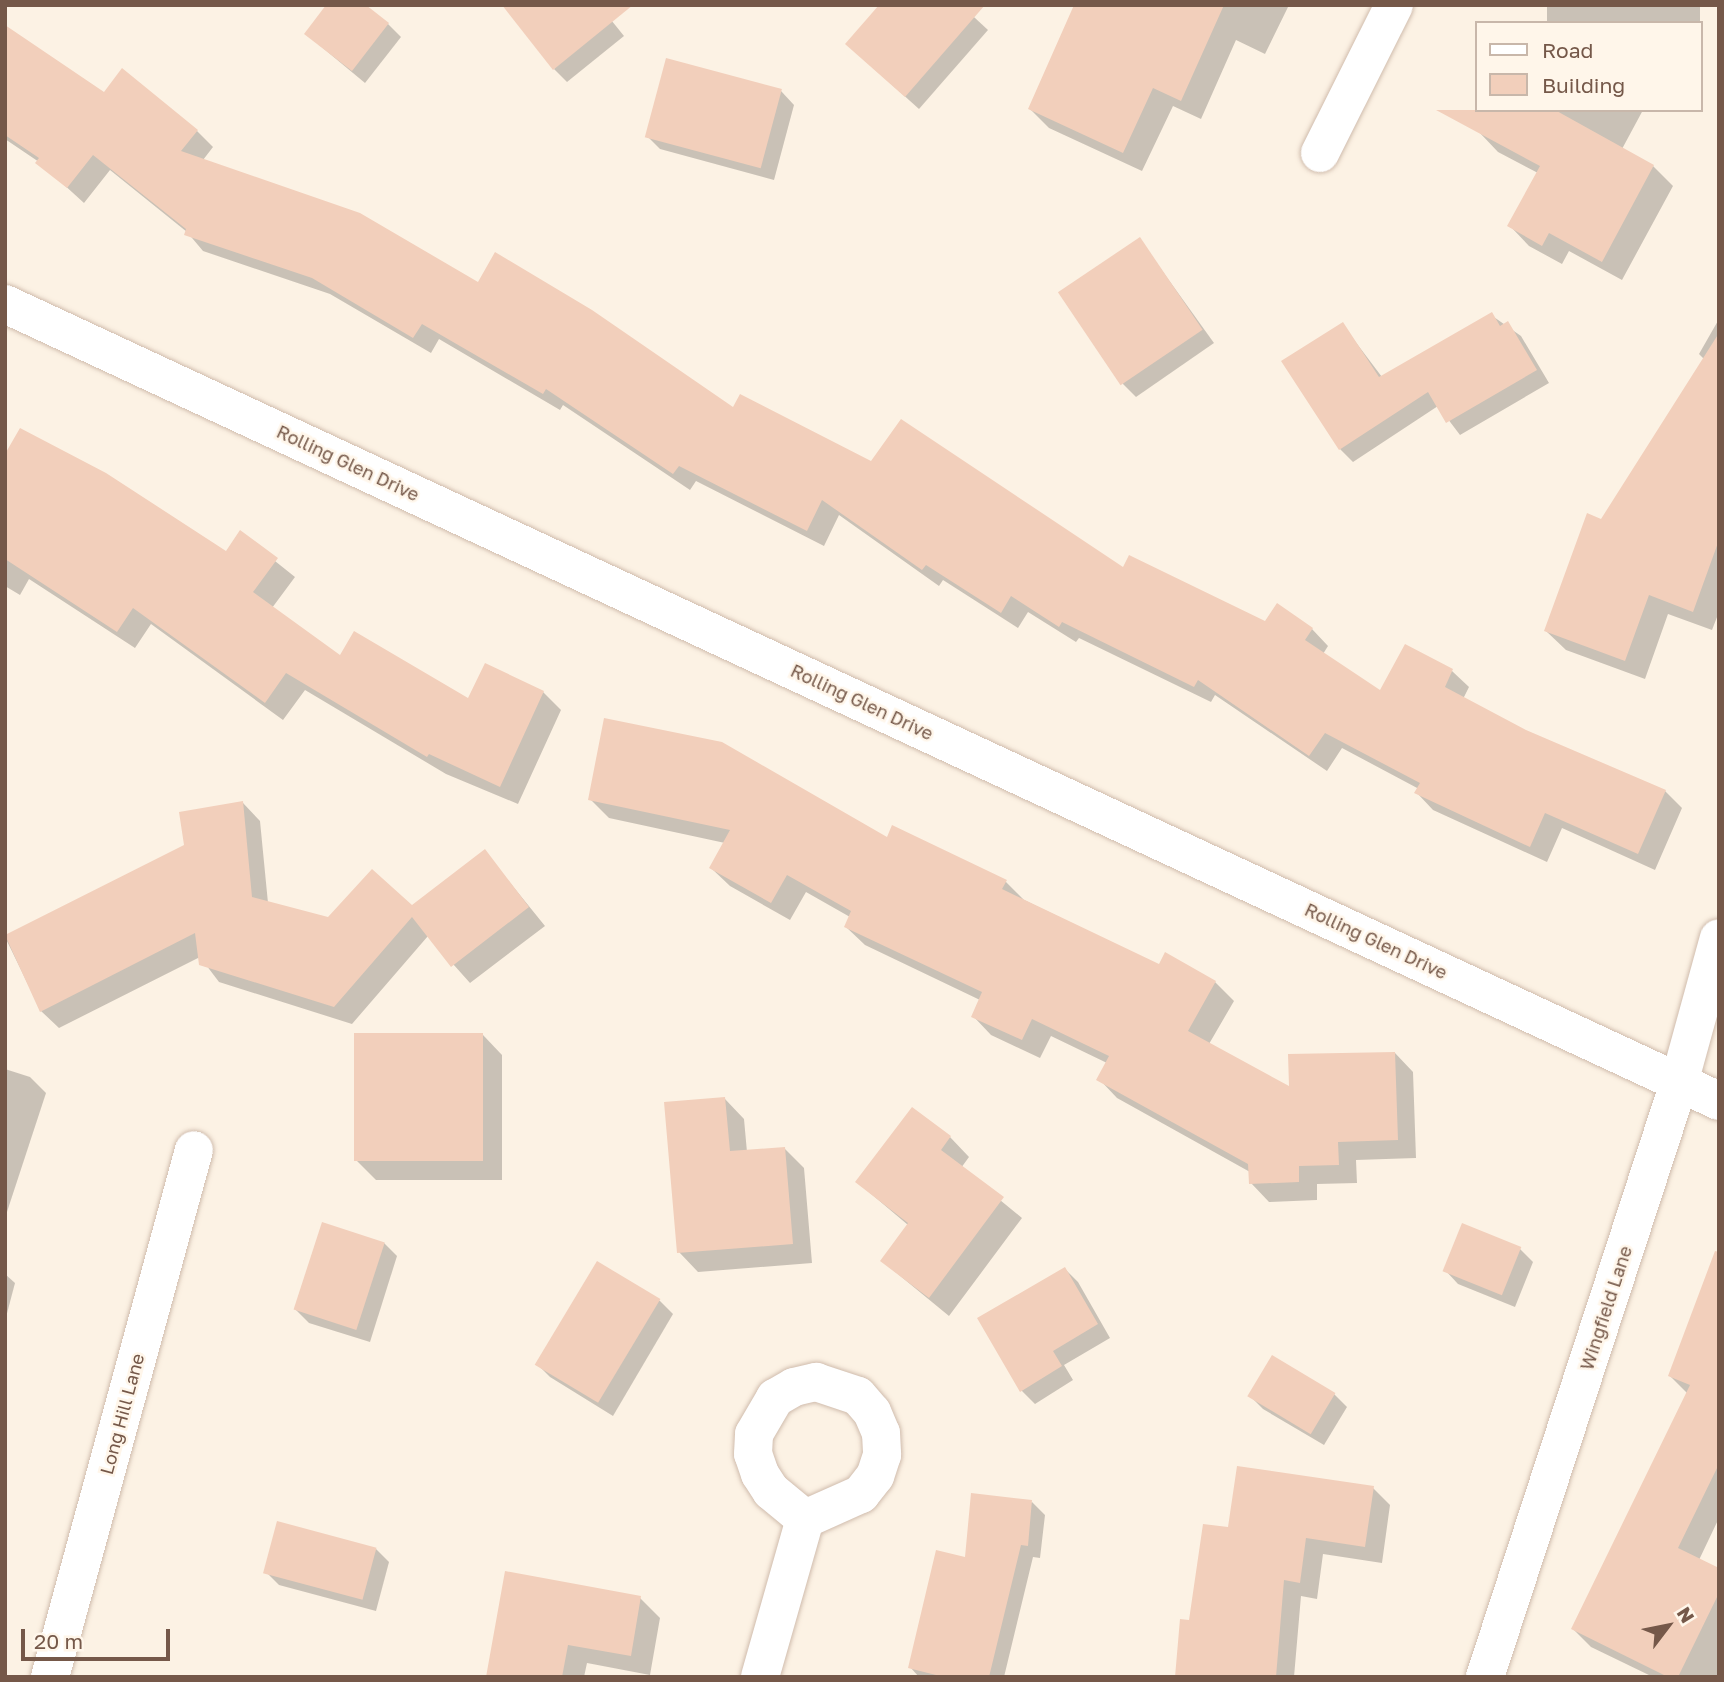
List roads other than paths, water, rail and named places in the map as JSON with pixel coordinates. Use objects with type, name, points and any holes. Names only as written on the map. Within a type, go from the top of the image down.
[{"type":"street","points":[[1320,153],[1394,5]]},
{"type":"street","name":"Rolling Glen Drive","points":[[5,304],[1719,1101]]},
{"type":"street","name":"Wingfield Lane","points":[[1485,1677],[1679,1083],[1719,938]]},
{"type":"street","name":"Long Hill Lane","points":[[50,1677],[194,1150]]},
{"type":"street","points":[[761,1677],[805,1520]]}]
